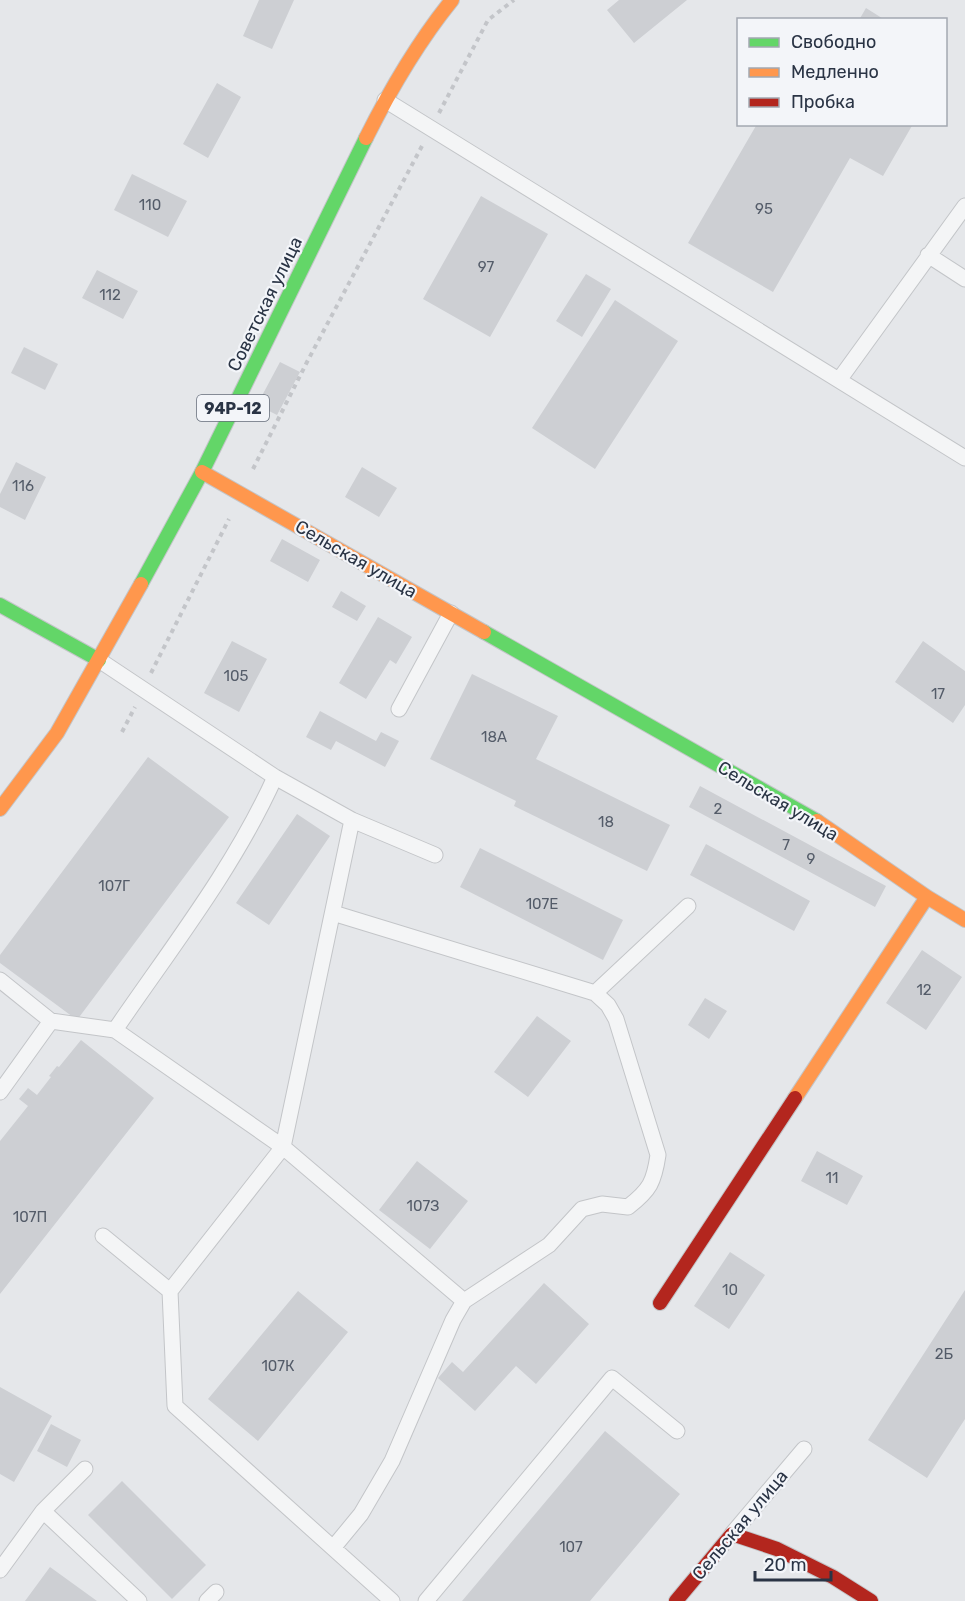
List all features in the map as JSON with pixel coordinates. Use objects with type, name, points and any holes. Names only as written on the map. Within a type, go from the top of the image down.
[{"type":"street","name":"Советская улица","points":[[0,809],[57,733],[99,660],[202,472],[385,100],[438,17],[452,0]]},
{"type":"street","name":"Сельская улица","points":[[202,472],[817,821],[927,897],[965,920]]},
{"type":"street","points":[[0,605],[99,660]]},
{"type":"street","points":[[660,1303],[927,897]]},
{"type":"street","name":"Сельская улица","points":[[676,1601],[732,1534]]},
{"type":"street","points":[[732,1534],[777,1549],[833,1577],[871,1601]]},
{"type":"lane","points":[[385,100],[965,458]]},
{"type":"lane","points":[[838,380],[965,206]]},
{"type":"lane","points":[[928,255],[965,279]]},
{"type":"lane","points":[[399,709],[451,613]]},
{"type":"lane","points":[[99,660],[275,777],[352,820],[435,855]]},
{"type":"lane","points":[[115,1030],[239,849],[275,777]]},
{"type":"lane","points":[[352,820],[283,1147],[170,1291],[175,1406],[392,1601]]},
{"type":"lane","points":[[595,993],[688,906]]},
{"type":"lane","points":[[333,913],[595,993],[608,1005],[616,1019],[658,1155],[655,1172],[645,1194],[628,1207],[602,1204],[582,1209],[549,1245],[464,1301],[453,1320],[392,1461],[361,1514],[333,1548]]},
{"type":"lane","points":[[0,980],[51,1021],[115,1030],[283,1147],[464,1301]]},
{"type":"lane","points":[[0,1092],[51,1021]]},
{"type":"lane","points":[[103,1236],[170,1291]]},
{"type":"lane","points":[[426,1601],[612,1378],[677,1431]]},
{"type":"lane","name":"Сельская улица","points":[[732,1534],[804,1449]]},
{"type":"lane","points":[[0,1570],[44,1511],[85,1469]]},
{"type":"lane","points":[[44,1511],[139,1601]]},
{"type":"lane","points":[[0,1543],[14,1551]]},
{"type":"path","points":[[122,732],[307,362],[488,20],[514,0]]},
{"type":"building","points":[[259,0],[294,0],[272,49],[243,36]]},
{"type":"building","points":[[619,0],[687,0],[634,43],[607,10]]},
{"type":"building","points":[[866,8],[882,18],[860,18]]},
{"type":"building","points":[[217,83],[241,97],[208,158],[183,144]]},
{"type":"building","points":[[756,126],[912,126],[883,176],[850,158],[773,292],[688,243]]},
{"type":"building","points":[[132,174],[187,201],[168,237],[114,210]]},
{"type":"building","points":[[481,196],[548,234],[490,337],[423,299]]},
{"type":"building","points":[[97,270],[138,291],[123,319],[82,298]]},
{"type":"building","points":[[586,274],[611,289],[582,337],[556,321]]},
{"type":"building","points":[[615,300],[678,341],[595,469],[532,428]]},
{"type":"building","points":[[24,347],[58,364],[45,390],[11,373]]},
{"type":"building","points":[[280,362],[300,372],[277,415],[257,405]]},
{"type":"building","points":[[16,462],[46,477],[25,520],[0,507],[0,494]]},
{"type":"building","points":[[362,467],[397,488],[379,517],[345,497]]},
{"type":"building","points":[[282,539],[320,560],[308,582],[270,561]]},
{"type":"building","points":[[341,591],[366,606],[357,621],[332,607]]},
{"type":"building","points":[[378,617],[412,637],[396,664],[390,660],[366,699],[339,683]]},
{"type":"building","points":[[232,641],[267,659],[239,712],[204,693]]},
{"type":"building","points":[[923,641],[965,671],[965,705],[953,723],[895,682]]},
{"type":"building","points":[[472,674],[558,716],[536,759],[670,825],[647,871],[514,806],[516,801],[430,759]]},
{"type":"building","points":[[320,711],[376,741],[381,732],[399,741],[385,767],[336,741],[331,750],[306,737]]},
{"type":"building","points":[[148,757],[229,817],[77,1020],[0,963],[0,955]]},
{"type":"building","points":[[700,786],[886,886],[875,907],[689,807]]},
{"type":"building","points":[[297,814],[330,836],[269,925],[236,903]]},
{"type":"building","points":[[706,844],[810,901],[794,931],[690,875]]},
{"type":"building","points":[[480,848],[623,920],[603,960],[460,887]]},
{"type":"building","points":[[922,950],[962,977],[926,1030],[886,1003]]},
{"type":"building","points":[[705,998],[727,1011],[709,1039],[688,1025]]},
{"type":"building","points":[[537,1016],[571,1041],[528,1097],[494,1072]]},
{"type":"building","points":[[81,1040],[154,1098],[0,1294],[0,1141],[28,1106],[19,1099],[28,1088],[37,1095],[57,1066],[59,1067]]},
{"type":"building","points":[[817,1151],[863,1176],[847,1205],[801,1181]]},
{"type":"building","points":[[417,1161],[468,1201],[430,1249],[379,1210]]},
{"type":"building","points":[[730,1252],[765,1275],[729,1329],[694,1306]]},
{"type":"building","points":[[544,1283],[589,1324],[536,1384],[516,1366],[475,1411],[438,1378],[452,1362],[463,1372]]},
{"type":"building","points":[[965,1290],[965,1419],[927,1478],[868,1440]]},
{"type":"building","points":[[298,1291],[348,1332],[258,1441],[208,1399]]},
{"type":"building","points":[[0,1387],[52,1416],[14,1482],[0,1474]]},
{"type":"building","points":[[51,1424],[81,1440],[67,1467],[37,1451]]},
{"type":"building","points":[[605,1431],[680,1494],[590,1601],[462,1601]]},
{"type":"building","points":[[122,1481],[206,1565],[172,1599],[88,1515]]},
{"type":"building","points":[[50,1567],[97,1601],[25,1601]]},
{"type":"traffic: fast","points":[[141,584],[202,472],[366,138]]},
{"type":"traffic: fast","points":[[0,605],[99,660]]},
{"type":"traffic: fast","points":[[484,632],[817,821]]},
{"type":"traffic: slow","points":[[366,138],[405,67],[452,0]]},
{"type":"traffic: slow","points":[[202,472],[484,632]]},
{"type":"traffic: slow","points":[[0,809],[57,733],[141,584]]},
{"type":"traffic: slow","points":[[817,821],[927,897],[965,920]]},
{"type":"traffic: slow","points":[[795,1098],[927,897]]},
{"type":"traffic: jam","points":[[660,1303],[795,1098]]},
{"type":"traffic: jam","points":[[676,1601],[732,1534],[777,1549],[833,1577],[871,1601]]}]
